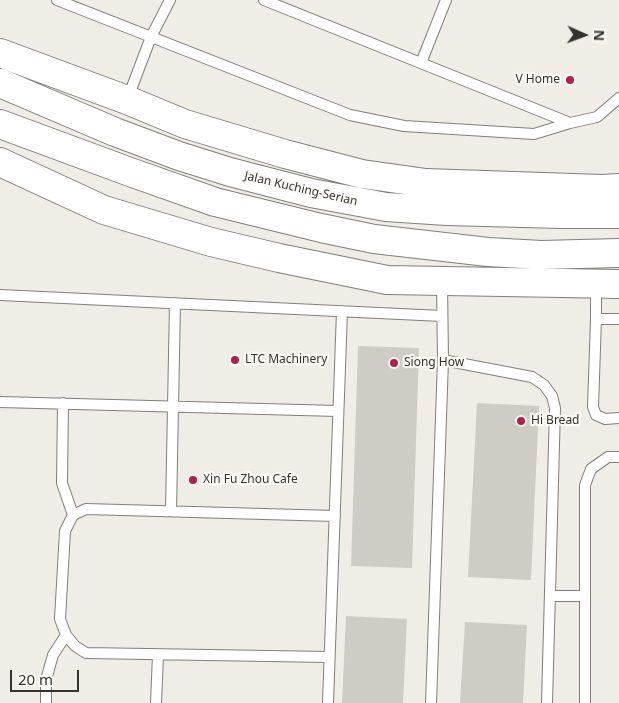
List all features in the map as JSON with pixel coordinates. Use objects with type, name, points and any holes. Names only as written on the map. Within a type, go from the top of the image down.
[{"type":"highway","points":[[0,53],[127,100],[184,124],[285,154],[362,174],[426,183],[619,188]]},
{"type":"highway","name":"Jalan Kuching-Serian","points":[[0,83],[115,132],[178,156],[230,172],[312,193],[386,207],[447,211],[619,214]]},
{"type":"highway","points":[[0,124],[215,202],[321,228],[374,239],[488,252],[542,255],[619,253]]},
{"type":"highway","points":[[0,162],[104,210],[211,242],[387,280],[608,284]]},
{"type":"lane","points":[[57,0],[350,115],[404,126],[534,134],[597,117],[619,98]]},
{"type":"lane","points":[[127,100],[151,37],[170,0]]},
{"type":"lane","points":[[264,0],[570,123]]},
{"type":"lane","points":[[421,63],[446,0]]},
{"type":"lane","points":[[431,703],[442,360],[442,281]]},
{"type":"lane","points":[[608,284],[596,319],[592,407],[596,415],[605,419],[619,418]]},
{"type":"lane","points":[[0,295],[442,316]]},
{"type":"lane","points":[[171,511],[175,303]]},
{"type":"lane","points":[[328,703],[342,311]]},
{"type":"lane","points":[[596,319],[619,319]]},
{"type":"lane","points":[[442,360],[532,377],[544,385],[552,396],[555,408],[547,703]]},
{"type":"lane","points":[[0,402],[338,411]]},
{"type":"lane","points":[[63,404],[62,483],[73,515]]},
{"type":"lane","points":[[585,703],[585,485],[591,469],[608,457],[619,457]]},
{"type":"lane","points":[[329,658],[86,653],[75,646],[66,635],[60,619],[65,531],[73,515],[86,509],[335,516]]},
{"type":"lane","points":[[550,596],[585,596]]},
{"type":"lane","points":[[46,703],[46,680],[53,655],[66,635]]},
{"type":"lane","points":[[156,703],[158,654]]},
{"type":"building","points":[[358,346],[419,348],[412,568],[351,566]]},
{"type":"building","points":[[477,403],[539,406],[531,580],[468,577]]},
{"type":"building","points":[[346,616],[407,619],[403,703],[342,703]]},
{"type":"building","points":[[465,622],[527,625],[523,703],[460,703]]},
{"type":"place","name":"V Home","points":[[570,80]]},
{"type":"place","name":"LTC Machinery","points":[[235,360]]},
{"type":"place","name":"Siong How","points":[[394,363]]},
{"type":"place","name":"Hi Bread","points":[[521,421]]},
{"type":"place","name":"Xin Fu Zhou Cafe","points":[[193,480]]}]
